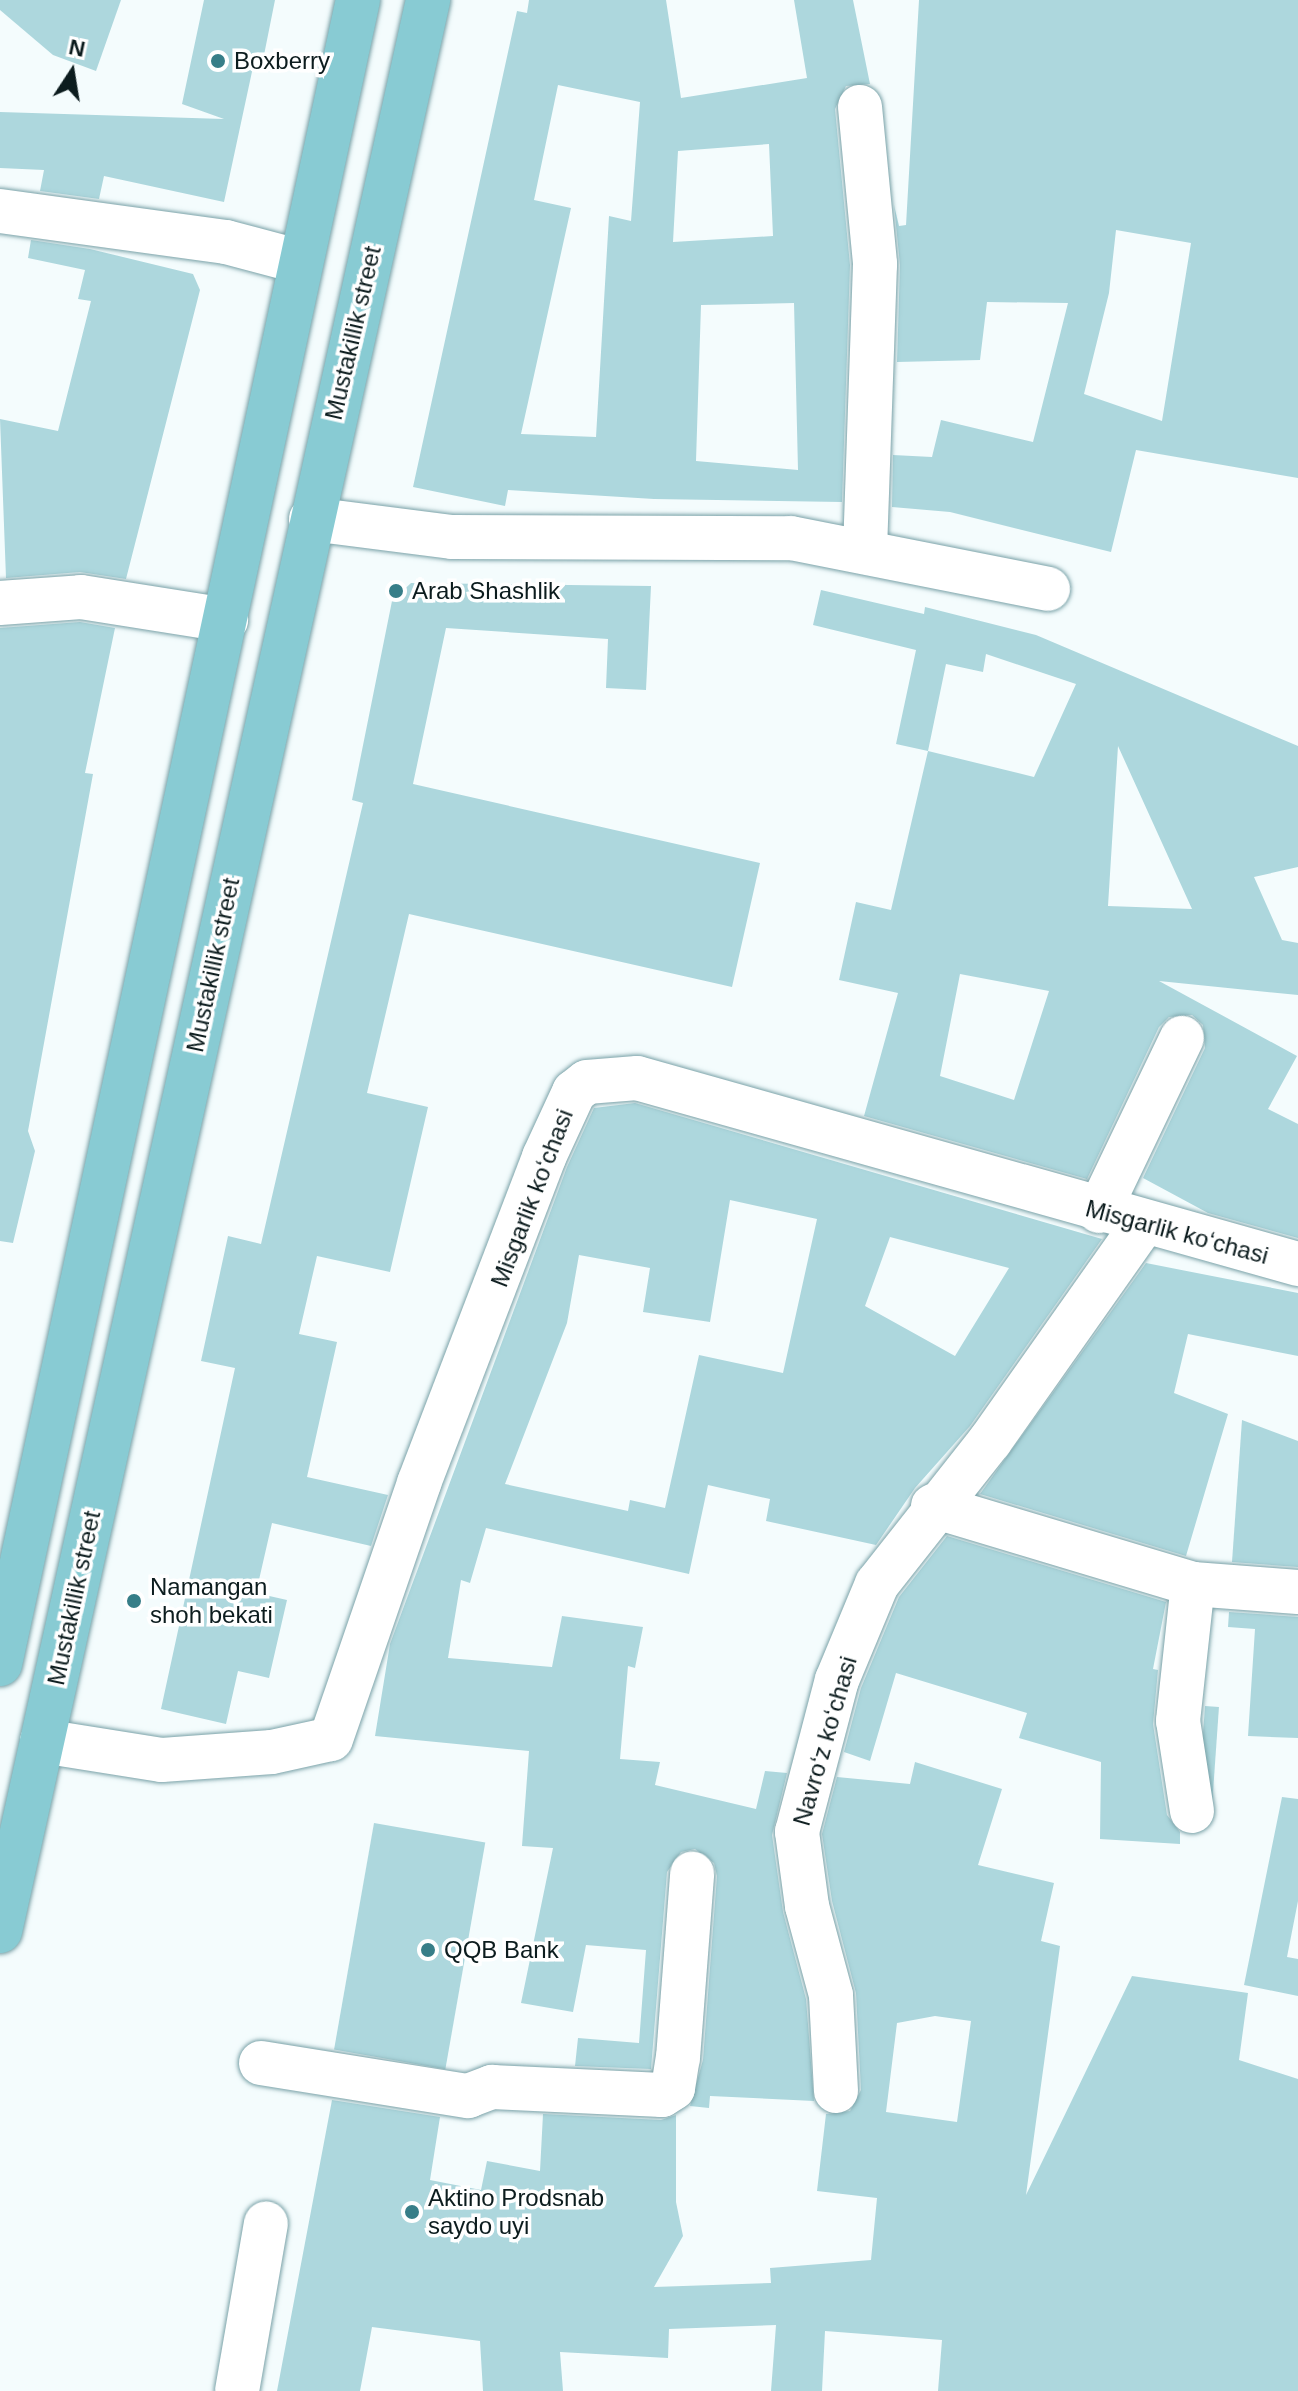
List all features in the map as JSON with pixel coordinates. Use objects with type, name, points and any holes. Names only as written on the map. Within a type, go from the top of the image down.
[{"type":"main road","points":[[0,1664],[226,620],[298,261],[358,0]]},
{"type":"main road","name":"Mustakillik street","points":[[0,1931],[428,0]]},
{"type":"street","points":[[860,107],[875,264],[865,550]]},
{"type":"street","points":[[0,211],[226,242],[298,261]]},
{"type":"street","points":[[311,519],[452,537],[791,538],[865,550],[1048,589]]},
{"type":"street","points":[[0,603],[81,597],[226,620]]},
{"type":"street","points":[[1099,1211],[1182,1038]]},
{"type":"street","name":"Misgarlik koʻchasi","points":[[42,1741],[162,1760],[272,1752],[331,1739],[419,1483],[544,1157],[574,1092],[587,1082],[637,1078],[1143,1224],[1298,1264]]},
{"type":"street","name":"Navroʻz koʻchasi","points":[[836,2091],[831,1995],[807,1906],[797,1832],[837,1680],[877,1584],[933,1506],[990,1441],[1143,1224]]},
{"type":"street","points":[[933,1506],[1193,1584],[1298,1592]]},
{"type":"street","points":[[1192,1811],[1178,1721],[1193,1584]]},
{"type":"street","points":[[261,2063],[468,2096],[492,2087],[662,2095],[673,2088],[678,2058],[692,1874]]},
{"type":"street","points":[[237,2391],[266,2223]]},
{"type":"building","points":[[0,0],[121,0],[96,71],[53,55],[0,10]]},
{"type":"building","points":[[204,0],[275,0],[264,55],[256,53],[224,202],[104,176],[99,199],[40,191],[44,170],[0,168],[0,112],[224,119],[182,104]]},
{"type":"building","points":[[529,0],[666,0],[681,98],[807,78],[794,0],[853,0],[870,84],[846,86],[835,109],[850,265],[842,502],[654,499],[508,490],[505,506],[413,487],[517,11],[527,13]],"holes":[[[558,85],[640,102],[631,221],[609,216],[596,437],[521,434],[571,208],[534,200]],[[769,144],[773,236],[673,242],[678,151]],[[794,303],[798,470],[696,461],[701,305]]]},
{"type":"building","points":[[919,0],[1298,0],[1298,478],[1136,450],[1111,552],[950,512],[892,507],[893,455],[932,457],[941,420],[1033,442],[1068,303],[987,302],[980,360],[897,362],[900,265],[894,205],[899,226],[906,225]],"holes":[[[1116,230],[1191,243],[1162,421],[1084,394],[1109,293]]]},
{"type":"building","points":[[31,240],[90,249],[193,274],[200,290],[126,579],[80,572],[6,578],[0,419],[58,431],[91,301],[78,299],[85,270],[28,258]]},
{"type":"building","points":[[411,583],[651,586],[646,690],[606,688],[608,639],[446,628],[413,784],[760,863],[732,987],[409,914],[367,1093],[428,1107],[390,1272],[317,1256],[299,1334],[337,1342],[307,1477],[388,1495],[371,1546],[272,1523],[256,1593],[287,1600],[269,1678],[238,1671],[226,1724],[161,1709],[235,1368],[201,1361],[228,1236],[261,1244],[363,803],[352,800],[392,601]]},
{"type":"building","points":[[821,590],[924,614],[925,607],[1036,635],[1298,746],[1298,867],[1254,877],[1282,940],[1298,943],[1298,995],[1159,981],[1297,1056],[1268,1109],[1298,1124],[1298,1238],[1208,1213],[1143,1178],[1205,1048],[1203,1025],[1192,1015],[1169,1017],[1159,1027],[1087,1179],[864,1116],[898,993],[839,980],[856,902],[891,910],[928,751],[896,744],[916,650],[813,625]],"holes":[[[986,654],[1076,684],[1034,777],[928,751],[946,664],[983,672]],[[1118,746],[1192,909],[1108,906]],[[960,974],[1049,991],[1014,1100],[940,1076]]]},
{"type":"building","points":[[80,622],[115,628],[85,773],[93,774],[28,1131],[35,1151],[13,1243],[0,1241],[0,628]]},
{"type":"building","points":[[635,1103],[1102,1239],[970,1426],[915,1488],[876,1545],[766,1521],[770,1499],[708,1485],[689,1574],[486,1528],[470,1583],[461,1580],[448,1658],[552,1667],[562,1616],[643,1627],[635,1668],[628,1666],[620,1759],[660,1762],[655,1785],[756,1809],[765,1771],[787,1773],[772,1835],[783,1912],[806,1999],[814,2101],[710,2096],[709,2108],[690,2106],[703,2060],[717,1876],[714,1863],[695,1849],[681,1852],[667,1872],[651,2069],[575,2066],[578,2038],[639,2043],[646,1950],[586,1945],[573,2012],[521,2003],[553,1848],[522,1846],[529,1751],[375,1736],[390,1644],[567,1167],[594,1108]],"holes":[[[730,1200],[817,1219],[783,1373],[699,1355],[665,1508],[630,1500],[628,1511],[505,1484],[567,1323],[579,1255],[650,1268],[643,1312],[710,1322]],[[890,1237],[1009,1268],[955,1356],[865,1306]]]},
{"type":"building","points":[[1146,1263],[1298,1293],[1298,1356],[1188,1334],[1174,1393],[1228,1414],[1186,1556],[980,1494]]},
{"type":"building","points":[[1242,1420],[1298,1441],[1298,1567],[1232,1562]]},
{"type":"building","points":[[947,1536],[1166,1602],[1153,1669],[1158,1670],[1153,1724],[1167,1815],[1180,1832],[1180,1844],[1100,1839],[1101,1762],[1019,1738],[1027,1713],[896,1673],[870,1761],[844,1752],[861,1688],[899,1597]]},
{"type":"building","points":[[1229,1612],[1298,1617],[1298,1738],[1248,1736],[1255,1629],[1228,1627]]},
{"type":"building","points":[[1205,1706],[1219,1707],[1212,1811],[1198,1810]]},
{"type":"building","points":[[915,1762],[1002,1789],[978,1865],[1054,1883],[1041,1941],[1060,1946],[1026,2195],[1132,1976],[1248,1993],[1239,2060],[1298,2079],[1298,2391],[938,2391],[942,2340],[825,2331],[822,2391],[771,2391],[776,2325],[669,2329],[668,2358],[560,2352],[563,2391],[483,2391],[480,2341],[372,2327],[360,2391],[277,2391],[332,2100],[440,2117],[430,2180],[481,2190],[487,2161],[540,2171],[543,2114],[661,2120],[676,2115],[676,2202],[683,2236],[654,2287],[771,2283],[770,2268],[871,2260],[877,2198],[817,2191],[826,2114],[850,2111],[861,2090],[856,1993],[832,1901],[822,1834],[837,1777],[910,1784]],"holes":[[[935,2016],[971,2021],[957,2122],[886,2112],[897,2023]]]},
{"type":"building","points":[[1282,1797],[1298,1799],[1298,1901],[1287,1957],[1298,1959],[1298,1996],[1244,1985]]},
{"type":"building","points":[[374,1823],[485,1843],[445,2069],[334,2050]]},
{"type":"place","name":"Boxberry","points":[[218,61]]},
{"type":"place","name":"Arab Shashlik","points":[[396,591]]},
{"type":"place","name":"Namangan shoh bekati","points":[[134,1601]]},
{"type":"place","name":"QQB Bank","points":[[428,1950]]},
{"type":"place","name":"Aktino Prodsnab saydo uyi","points":[[412,2212]]}]
